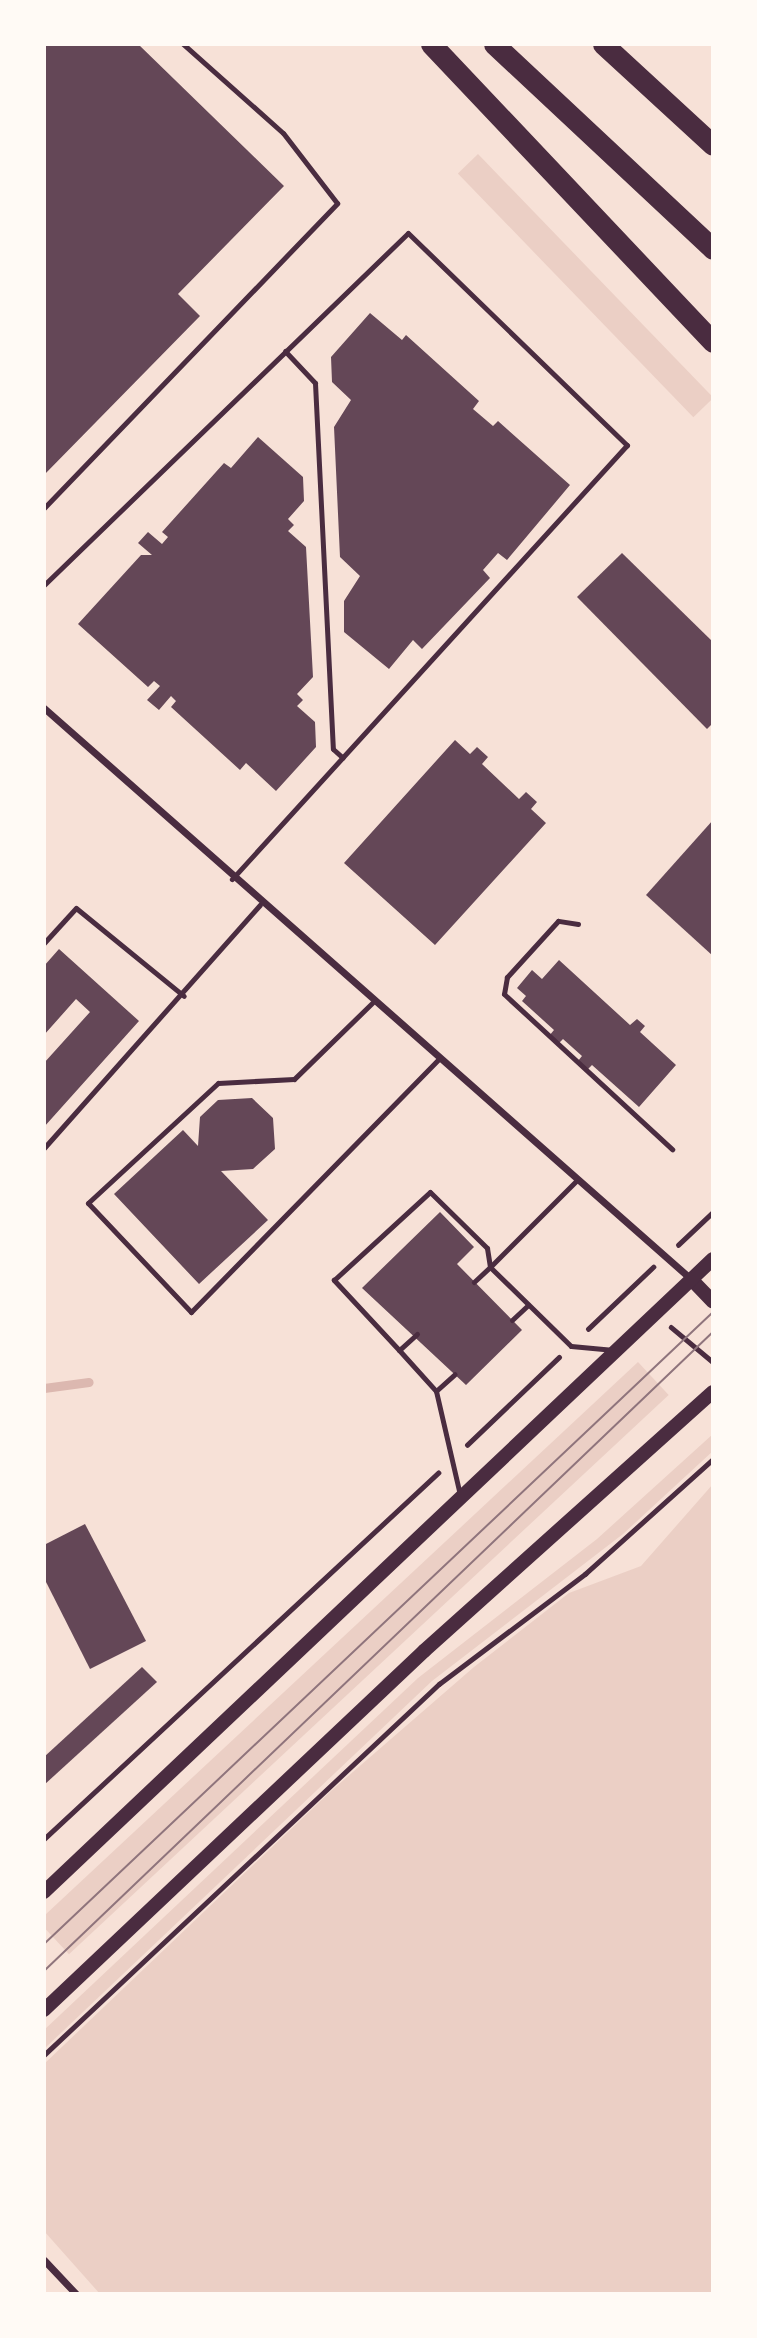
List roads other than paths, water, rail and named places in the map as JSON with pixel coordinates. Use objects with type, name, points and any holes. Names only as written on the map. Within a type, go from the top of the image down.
[{"type":"highway","points":[[431,44],[713,342]]},
{"type":"highway","points":[[494,44],[713,249]]},
{"type":"highway","points":[[603,44],[713,145]]},
{"type":"main road","points":[[44,1892],[713,1259]]},
{"type":"main road","points":[[692,1280],[713,1286]]},
{"type":"main road","points":[[692,1280],[713,1302]]},
{"type":"main road","points":[[44,2010],[424,1651],[713,1392]]},
{"type":"street","points":[[44,708],[260,905],[692,1280]]},
{"type":"street","points":[[44,2260],[76,2294]]},
{"type":"lane","points":[[44,508],[337,203],[283,133],[183,44]]},
{"type":"lane","points":[[44,584],[408,233],[627,445],[232,879]]},
{"type":"lane","points":[[285,351],[316,383],[333,749],[343,758]]},
{"type":"lane","points":[[44,1148],[184,996],[260,905]]},
{"type":"lane","points":[[44,943],[76,908],[184,996]]},
{"type":"lane","points":[[578,924],[558,921],[508,977],[504,994],[672,1149]]},
{"type":"lane","points":[[372,1003],[294,1079],[218,1083],[88,1203],[191,1312],[438,1060]]},
{"type":"lane","points":[[474,1282],[578,1179]]},
{"type":"lane","points":[[461,1499],[455,1457],[436,1391],[334,1280],[430,1192],[488,1248],[490,1267],[571,1346],[617,1350]]},
{"type":"lane","points":[[512,1320],[528,1305]]},
{"type":"lane","points":[[399,1350],[417,1334]]},
{"type":"lane","points":[[436,1391],[455,1374]]},
{"type":"waterway","points":[[44,1388],[89,1382]]},
{"type":"tram line","points":[[44,1944],[713,1312]]},
{"type":"tram line","points":[[44,1971],[713,1332]]}]
